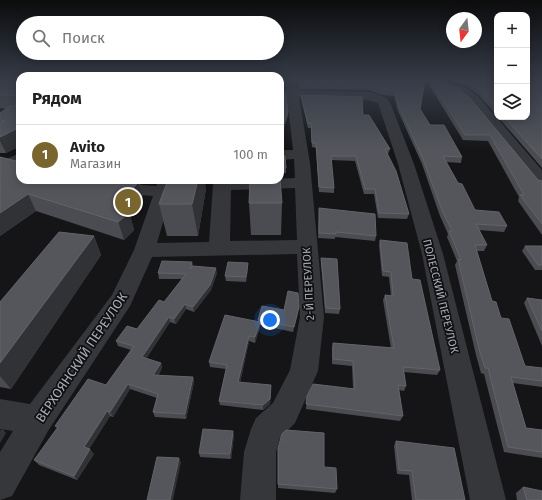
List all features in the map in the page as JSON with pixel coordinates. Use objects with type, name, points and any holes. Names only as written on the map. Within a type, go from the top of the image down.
[{"type":"street","name":"2-Й ПЕРЕУЛОК","points":[[258,500],[260,452],[267,430],[284,413],[304,370],[312,317],[306,246],[301,154],[291,103]]},
{"type":"street","name":"ПОЛЕССКИЙ ПЕРЕУЛОК","points":[[384,103],[411,181],[445,307],[488,500]]},
{"type":"street","points":[[478,103],[542,181]]},
{"type":"street","points":[[284,155],[301,154]]},
{"type":"street","points":[[0,169],[16,160]]},
{"type":"street","points":[[284,183],[303,183]]},
{"type":"street","points":[[98,184],[112,188],[165,186]]},
{"type":"street","points":[[219,249],[222,185],[262,184]]},
{"type":"street","name":"ВЕРХОЯНСКИЙ ПЕРЕУЛОК","points":[[0,484],[37,420],[122,300],[144,250],[165,186]]},
{"type":"street","points":[[144,250],[306,246]]},
{"type":"street","points":[[0,414],[37,420]]},
{"type":"building","points":[[16,103],[16,129],[0,137],[0,123],[5,121],[0,120],[0,113],[10,106],[15,106]]},
{"type":"building","points":[[284,103],[287,103],[288,112],[284,123]]},
{"type":"building","points":[[303,103],[362,103],[363,115],[369,115],[390,149],[385,149],[396,171],[409,214],[379,213],[375,189],[365,189],[356,156],[331,156],[334,188],[319,187],[316,143],[312,143],[311,123],[308,124]]},
{"type":"building","points":[[398,103],[421,103],[420,109],[430,125],[444,125],[462,157],[443,156],[458,183],[462,184],[475,210],[499,212],[507,226],[476,224],[487,245],[475,245],[492,301],[496,302],[501,318],[509,319],[525,366],[542,368],[542,381],[511,377],[526,428],[542,430],[542,452],[508,447],[488,368],[485,368],[479,349],[458,259],[461,260],[449,231],[452,231],[442,210],[423,159]]},
{"type":"building","points":[[445,103],[474,103],[538,180],[542,181],[542,224],[520,195],[524,195],[490,135],[465,135]]},
{"type":"building","points":[[530,103],[542,103],[542,159],[507,120],[530,120]]},
{"type":"building","points":[[284,156],[285,156],[286,168],[284,168]]},
{"type":"building","points":[[0,157],[16,161],[16,184],[137,184],[124,200],[114,208],[129,213],[118,222],[28,194],[0,213]]},
{"type":"building","points":[[166,184],[197,184],[192,204],[159,204]]},
{"type":"building","points":[[250,184],[280,184],[282,203],[249,203]]},
{"type":"building","points":[[319,208],[375,214],[376,236],[336,232],[336,234],[319,233]]},
{"type":"building","points":[[59,232],[94,236],[0,363],[0,302]]},
{"type":"building","points":[[380,240],[407,243],[412,279],[420,280],[440,370],[403,367],[406,386],[398,385],[403,416],[306,404],[307,396],[313,384],[355,389],[353,361],[333,359],[333,343],[394,348],[385,295],[393,296],[391,272],[383,271]]},
{"type":"building","points":[[525,246],[542,246],[542,265],[538,265]]},
{"type":"building","points":[[321,258],[337,259],[340,309],[326,308]]},
{"type":"building","points":[[162,261],[192,262],[190,269],[193,266],[216,268],[210,285],[193,307],[185,304],[174,319],[169,317],[142,357],[161,363],[153,375],[193,377],[185,414],[153,412],[158,394],[128,384],[110,412],[107,411],[84,447],[90,449],[74,476],[34,460],[58,427],[55,426],[88,379],[106,385],[134,346],[116,341],[127,326],[137,329],[159,300],[164,302],[186,274],[158,273]]},
{"type":"building","points":[[228,262],[248,263],[246,277],[225,276]]},
{"type":"building","points":[[288,291],[298,293],[299,307],[294,327],[258,320],[262,306],[284,310]]},
{"type":"building","points":[[527,298],[542,300],[542,331]]},
{"type":"building","points":[[225,315],[260,322],[255,337],[249,336],[238,382],[271,385],[270,399],[263,405],[219,401],[227,365],[209,362]]},
{"type":"building","points":[[203,429],[233,431],[230,454],[199,453]]},
{"type":"building","points":[[286,430],[324,433],[324,467],[336,468],[337,489],[278,484],[278,448],[282,434]]},
{"type":"building","points":[[396,441],[454,448],[465,500],[416,500],[412,471],[399,470]]},
{"type":"building","points":[[157,457],[179,458],[170,500],[147,500]]},
{"type":"building","points":[[523,487],[542,491],[542,500],[527,500]]},
{"type":"place","name":"Avito","points":[[128,202]]}]
